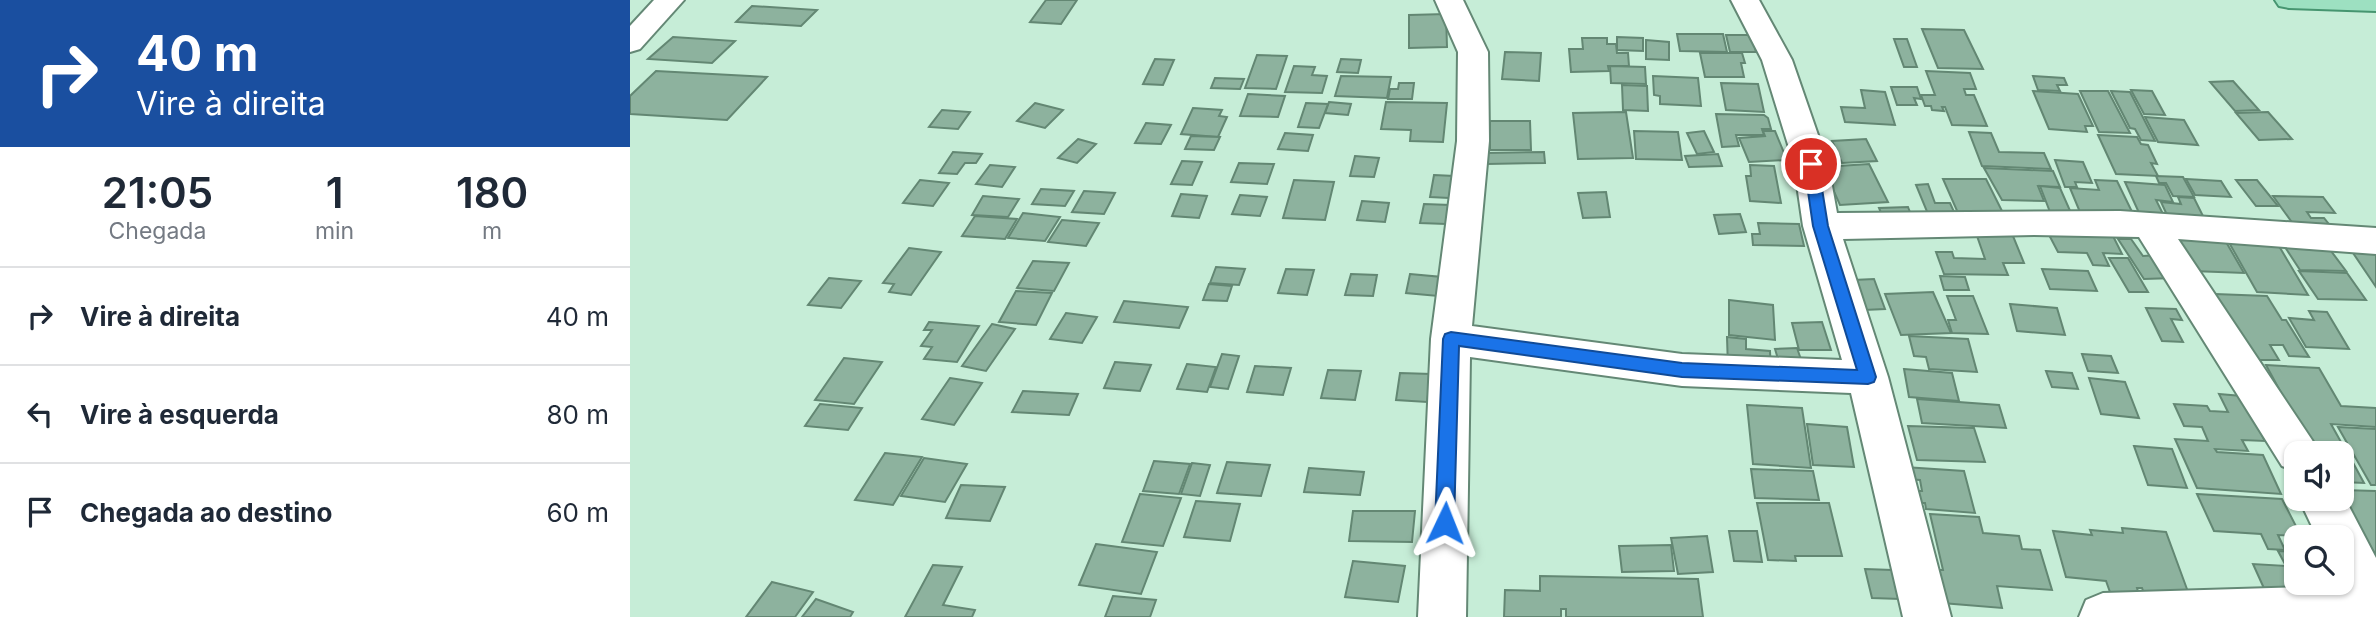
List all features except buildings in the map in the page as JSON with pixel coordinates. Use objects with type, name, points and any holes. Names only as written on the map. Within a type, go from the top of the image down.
[{"type":"main road","points":[[2289,0],[2376,3]]},
{"type":"street","points":[[630,43],[670,0]]},
{"type":"street","points":[[1442,617],[1451,339],[1473,142],[1473,52],[1449,0]]},
{"type":"street","points":[[1745,0],[1781,73],[1811,164],[1821,226],[1868,377],[1927,617]]},
{"type":"street","points":[[1821,226],[1912,227],[2035,222],[2150,225],[2376,241]]},
{"type":"street","points":[[2150,225],[2289,441]]},
{"type":"street","points":[[1451,339],[1682,370],[1868,377]]},
{"type":"street","points":[[2103,617],[2356,611]]},
{"type":"route","points":[[1445,523],[1451,339],[1682,370],[1868,377],[1821,226],[1811,164]]}]
